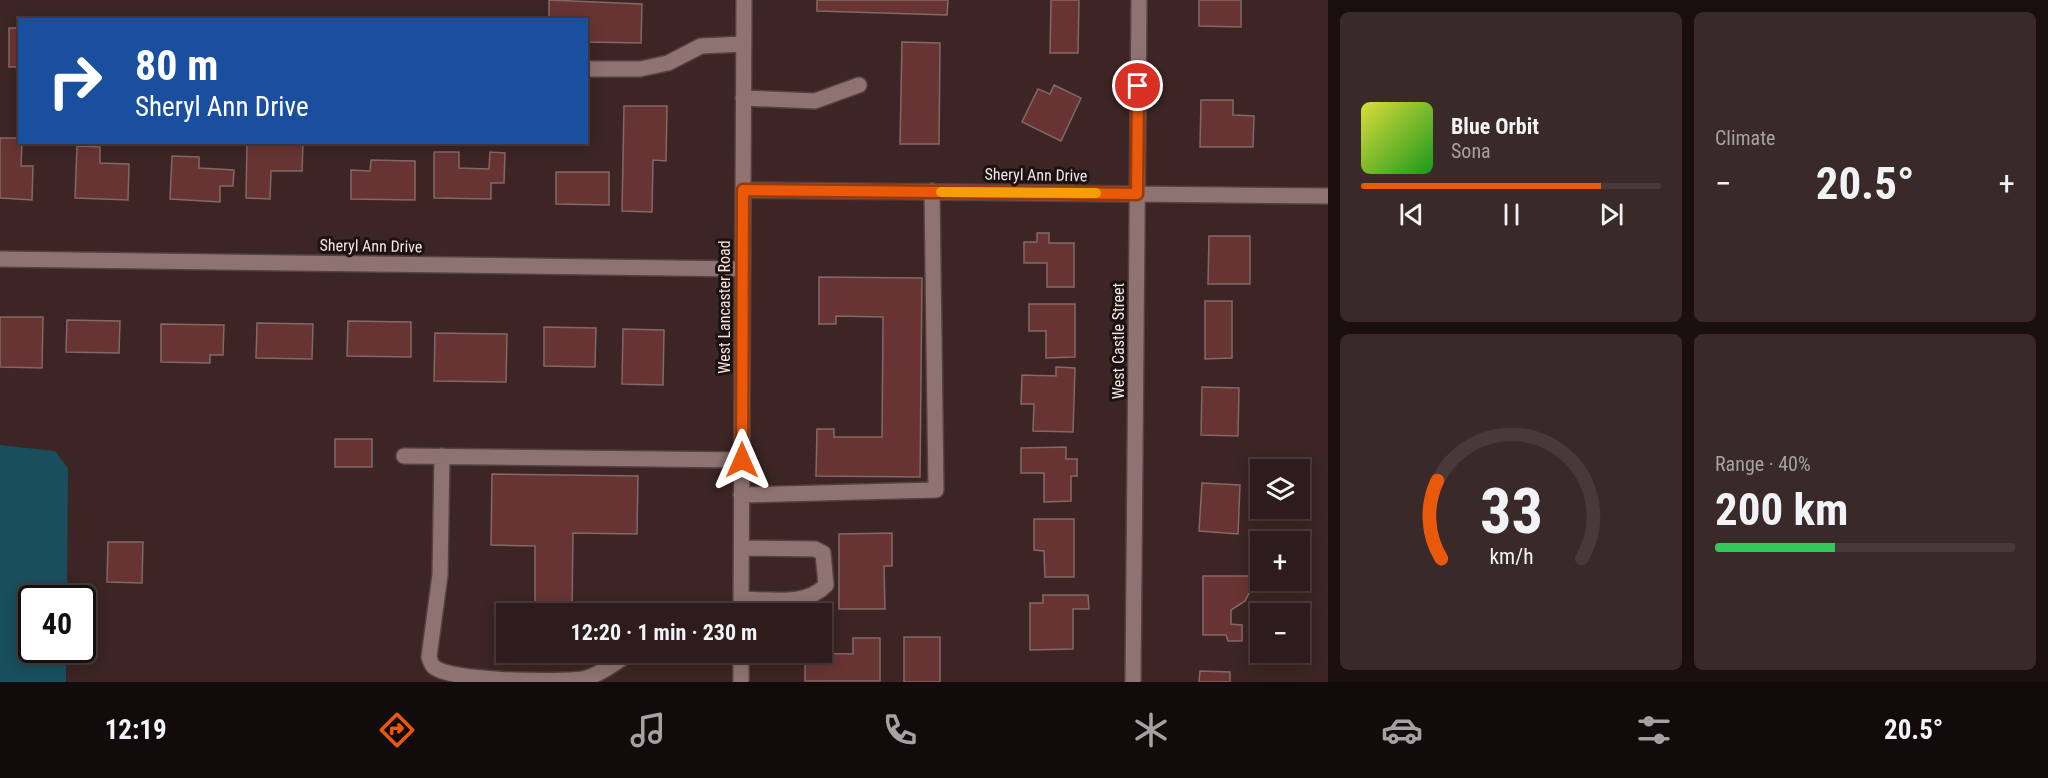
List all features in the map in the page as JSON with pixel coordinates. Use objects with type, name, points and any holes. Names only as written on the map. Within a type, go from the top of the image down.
[{"type":"street","name":"West Lancaster Road","points":[[741,603],[744,0]]},
{"type":"street","name":"West Castle Street","points":[[1133,682],[1138,0]]},
{"type":"street","points":[[588,69],[640,69],[668,63],[701,46],[744,44]]},
{"type":"street","points":[[743,98],[815,101],[859,85]]},
{"type":"street","name":"Sheryl Ann Drive","points":[[743,190],[1328,196]]},
{"type":"street","points":[[741,495],[936,490],[936,332],[932,192]]},
{"type":"street","name":"Sheryl Ann Drive","points":[[0,259],[742,269]]},
{"type":"street","points":[[404,456],[742,460]]},
{"type":"street","points":[[442,456],[440,575],[429,657],[432,666],[443,672],[495,682],[583,680],[615,663]]},
{"type":"street","points":[[742,548],[815,549],[823,553],[827,566],[826,585],[818,594],[808,599],[770,603]]},
{"type":"street","points":[[741,663],[741,682]]},
{"type":"water","points":[[0,445],[55,451],[68,468],[67,585],[18,585],[18,663],[66,663],[66,682],[0,682]]},
{"type":"building","points":[[549,0],[642,4],[641,43],[588,42],[588,18],[549,18]]},
{"type":"building","points":[[817,0],[948,0],[947,15],[817,11]]},
{"type":"building","points":[[1051,0],[1079,0],[1078,53],[1050,53]]},
{"type":"building","points":[[1199,0],[1241,0],[1241,27],[1199,26]]},
{"type":"building","points":[[9,28],[18,28],[18,67],[9,67]]},
{"type":"building","points":[[902,42],[940,43],[939,144],[900,144]]},
{"type":"building","points":[[1054,85],[1081,98],[1061,141],[1022,122],[1038,89],[1050,94]]},
{"type":"building","points":[[1201,100],[1233,100],[1233,115],[1254,116],[1253,147],[1200,147]]},
{"type":"building","points":[[624,106],[667,106],[666,161],[653,160],[652,212],[622,211]]},
{"type":"building","points":[[0,138],[18,138],[18,144],[22,144],[21,166],[33,166],[32,200],[0,198]]},
{"type":"building","points":[[247,144],[303,144],[302,171],[271,171],[270,199],[246,198]]},
{"type":"building","points":[[77,146],[100,147],[100,163],[129,164],[128,200],[75,198]]},
{"type":"building","points":[[434,152],[459,152],[459,168],[489,169],[490,152],[505,153],[504,183],[491,183],[491,199],[434,198]]},
{"type":"building","points":[[172,156],[199,157],[199,168],[234,170],[233,186],[220,186],[220,202],[170,199]]},
{"type":"building","points":[[371,160],[415,161],[415,200],[351,199],[351,170],[370,171]]},
{"type":"building","points":[[556,172],[609,172],[609,205],[556,204]]},
{"type":"building","points":[[1037,233],[1049,233],[1049,243],[1074,243],[1074,287],[1047,287],[1047,263],[1024,263],[1024,242],[1037,242]]},
{"type":"building","points":[[1209,236],[1250,236],[1250,284],[1208,284]]},
{"type":"building","points":[[819,277],[922,278],[920,477],[816,476],[817,429],[834,429],[834,437],[882,437],[883,317],[836,316],[836,324],[819,324]]},
{"type":"building","points":[[1205,301],[1232,301],[1232,358],[1205,359]]},
{"type":"building","points":[[1029,304],[1075,304],[1075,357],[1046,358],[1046,331],[1029,331]]},
{"type":"building","points":[[0,317],[43,317],[42,368],[0,367]]},
{"type":"building","points":[[67,320],[120,321],[119,353],[66,352]]},
{"type":"building","points":[[348,321],[411,322],[411,357],[347,356]]},
{"type":"building","points":[[257,323],[313,324],[312,359],[256,358]]},
{"type":"building","points":[[161,324],[224,325],[223,355],[210,355],[210,363],[161,362]]},
{"type":"building","points":[[544,327],[596,328],[595,367],[544,366]]},
{"type":"building","points":[[623,329],[664,330],[663,385],[622,384]]},
{"type":"building","points":[[435,333],[507,334],[506,382],[434,381]]},
{"type":"building","points":[[1056,367],[1075,368],[1073,432],[1033,431],[1034,404],[1021,404],[1022,375],[1056,376]]},
{"type":"building","points":[[1202,387],[1239,388],[1238,436],[1201,435]]},
{"type":"building","points":[[335,439],[372,439],[372,467],[335,467]]},
{"type":"building","points":[[1066,447],[1066,459],[1077,459],[1077,476],[1071,476],[1071,501],[1044,502],[1044,473],[1021,473],[1021,448]]},
{"type":"building","points":[[492,474],[638,476],[637,534],[573,533],[572,603],[535,603],[535,546],[491,545]]},
{"type":"building","points":[[1202,483],[1240,485],[1238,534],[1199,531]]},
{"type":"building","points":[[1034,519],[1074,519],[1074,577],[1045,577],[1044,551],[1034,550]]},
{"type":"building","points":[[892,533],[892,566],[884,566],[885,609],[839,609],[839,534]]},
{"type":"building","points":[[108,542],[143,542],[142,583],[107,582]]},
{"type":"building","points":[[1203,576],[1250,576],[1250,591],[1245,601],[1231,610],[1231,624],[1242,625],[1242,641],[1228,641],[1226,635],[1203,635]]},
{"type":"building","points":[[1043,595],[1088,595],[1089,609],[1073,609],[1073,649],[1030,650],[1030,603],[1043,603]]},
{"type":"building","points":[[904,637],[940,637],[940,682],[904,682]]},
{"type":"building","points":[[853,638],[880,638],[880,681],[805,681],[805,663],[832,663],[832,654],[853,654]]},
{"type":"building","points":[[1200,671],[1230,672],[1230,682],[1199,682]]},
{"type":"slow traffic","points":[[941,192],[1096,193]]},
{"type":"route","points":[[742,460],[743,190],[1137,194],[1138,86]]}]
